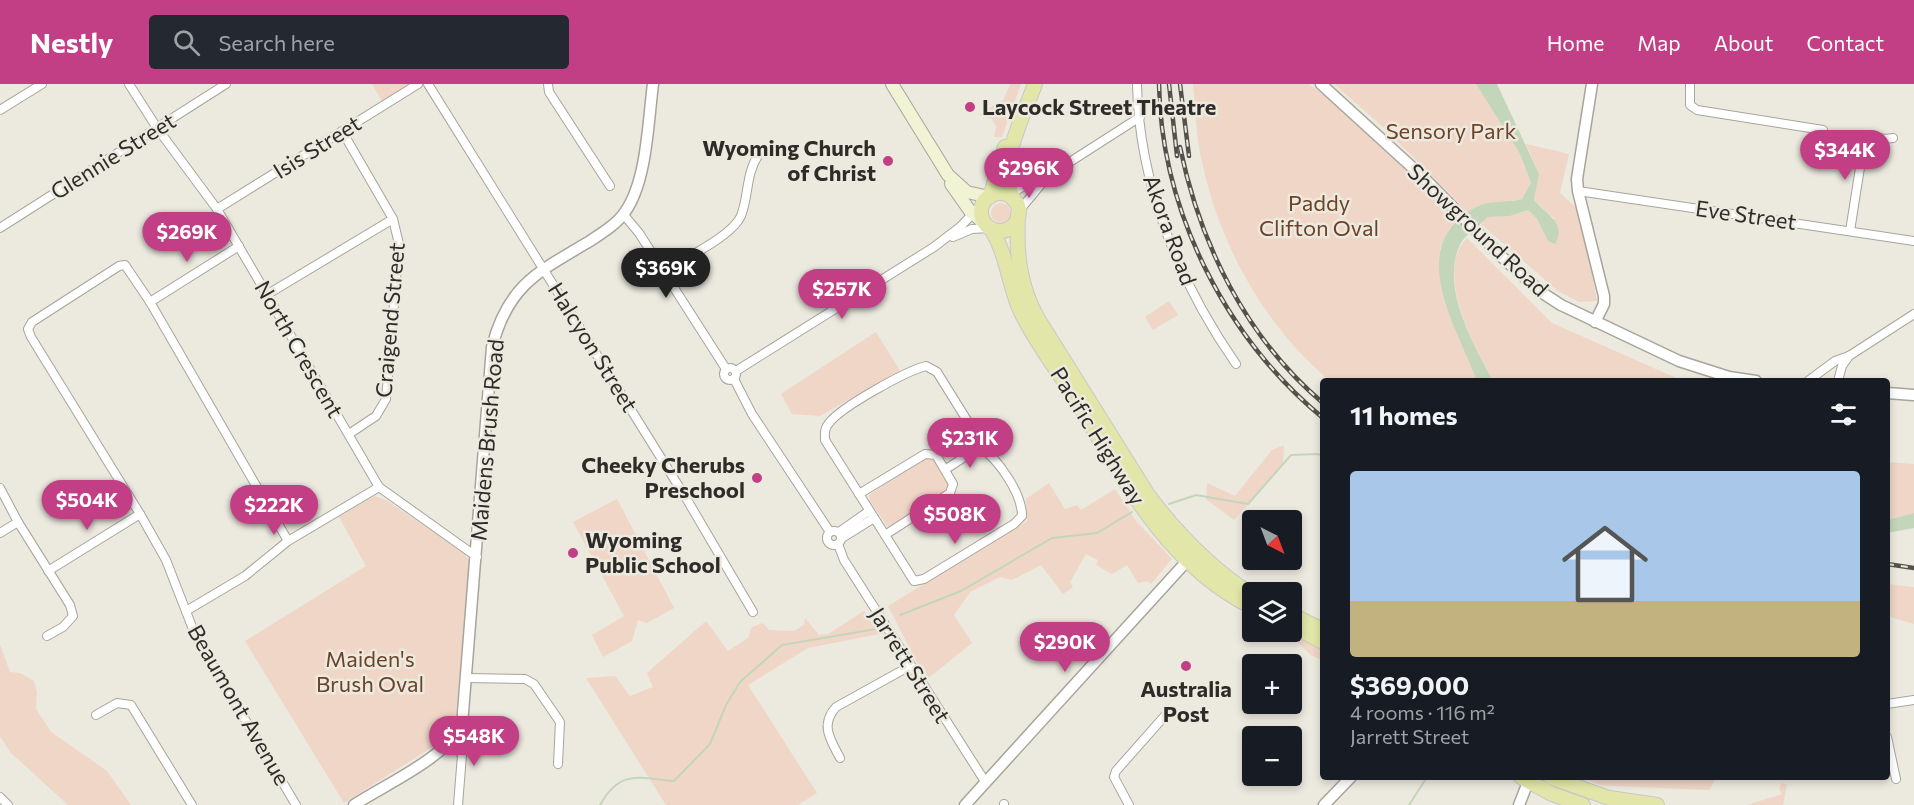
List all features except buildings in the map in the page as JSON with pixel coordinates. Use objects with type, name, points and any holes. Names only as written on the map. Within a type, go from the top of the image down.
[{"type":"main road","points":[[892,84],[948,175],[953,190],[973,214],[989,227],[1000,231],[1009,229],[1015,223],[1003,201],[1010,160],[1035,84]]},
{"type":"main road","points":[[1003,201],[1027,84]]},
{"type":"main road","points":[[948,175],[967,192],[1003,201]]},
{"type":"main road","name":"Pacific Highway","points":[[1242,588],[1194,549],[1148,495],[1031,306],[1023,288],[1003,201],[981,213],[1001,247],[1020,311],[1128,487],[1165,538],[1187,561],[1224,591],[1242,601]]},
{"type":"main road","points":[[1148,495],[1161,522],[1187,553],[1187,561]]},
{"type":"main road","points":[[1302,620],[1320,629]]},
{"type":"main road","points":[[1302,631],[1320,640]]},
{"type":"main road","points":[[1528,780],[1552,794],[1583,805]]},
{"type":"main road","points":[[1558,780],[1609,798],[1657,805]]},
{"type":"street","points":[[0,110],[42,84]]},
{"type":"street","name":"North Crescent","points":[[129,84],[157,128],[217,209],[379,487],[477,557]]},
{"type":"street","name":"Glennie Street","points":[[0,228],[226,84]]},
{"type":"street","name":"Isis Street","points":[[217,209],[418,84]]},
{"type":"street","name":"Halcyon Street","points":[[428,84],[687,498],[753,612]]},
{"type":"street","points":[[548,84],[549,92],[610,186]]},
{"type":"street","name":"Maidens Brush Road","points":[[452,741],[462,725],[492,347],[499,320],[509,300],[544,268],[599,235],[624,214],[638,183],[653,84]]},
{"type":"street","name":"Akora Road","points":[[1137,84],[1146,164],[1161,218],[1186,279],[1209,325],[1236,364]]},
{"type":"street","name":"Showground Road","points":[[1321,84],[1541,292],[1595,322],[1679,361],[1736,378]]},
{"type":"street","points":[[1690,84],[1690,105],[1697,110],[1823,130]]},
{"type":"street","points":[[1589,86],[1578,191],[1604,296],[1604,304],[1595,322]]},
{"type":"street","points":[[1003,201],[1035,179],[1062,166],[1140,117]]},
{"type":"street","name":"Craigend Street","points":[[342,131],[393,219],[399,244],[386,399],[376,416],[349,434]]},
{"type":"street","points":[[1850,231],[1865,136],[1893,138]]},
{"type":"street","points":[[664,272],[734,228],[742,214],[750,168],[759,154]]},
{"type":"street","points":[[1010,160],[1018,174],[1035,179]]},
{"type":"street","points":[[624,214],[639,233],[726,369],[731,368],[735,375],[933,247],[973,214],[1037,186],[1062,166]]},
{"type":"street","name":"Eve Street","points":[[1578,191],[1914,241]]},
{"type":"street","points":[[268,294],[393,219]]},
{"type":"street","points":[[933,247],[967,231],[989,227]]},
{"type":"street","points":[[150,302],[239,246]]},
{"type":"street","name":"Beaumont Avenue","points":[[288,541],[129,268],[125,265],[119,266],[32,322],[28,329],[140,514],[165,561],[206,654],[296,805]]},
{"type":"street","points":[[1812,378],[1914,314]]},
{"type":"street","points":[[1839,378],[1842,366],[1849,356]]},
{"type":"street","points":[[926,366],[937,372],[978,438],[980,447],[991,455],[1022,505],[1022,516],[1014,524],[924,579],[914,581],[859,494],[825,440],[825,429],[831,420],[870,394],[926,366]]},
{"type":"street","name":"Jarrett Street","points":[[735,375],[752,414],[837,537],[844,560],[986,783]]},
{"type":"street","points":[[1890,393],[1914,395]]},
{"type":"street","points":[[946,469],[980,447]]},
{"type":"street","points":[[859,494],[925,454],[936,455],[946,469],[953,484],[950,493],[885,535]]},
{"type":"street","points":[[186,611],[245,576],[288,541],[379,487]]},
{"type":"street","points":[[0,488],[18,522],[70,605],[72,616],[63,627],[47,636]]},
{"type":"street","points":[[48,571],[140,514]]},
{"type":"street","points":[[837,537],[872,514]]},
{"type":"street","points":[[0,533],[18,522]]},
{"type":"street","points":[[965,805],[1187,561]]},
{"type":"street","points":[[840,758],[828,735],[826,727],[828,716],[836,707],[910,666]]},
{"type":"street","points":[[467,678],[525,679],[534,684],[561,727],[558,764]]},
{"type":"street","points":[[1890,704],[1914,700]]},
{"type":"street","points":[[96,716],[117,703],[131,705],[192,805]]},
{"type":"street","points":[[1130,805],[1114,777],[1116,771],[1169,711]]},
{"type":"street","points":[[354,805],[452,741],[462,755],[458,805]]},
{"type":"street","points":[[1890,751],[1896,778]]},
{"type":"street","points":[[1324,805],[1348,780]]},
{"type":"street","points":[[1332,805],[1357,780]]},
{"type":"street","points":[[1519,805],[1526,780]]},
{"type":"street","points":[[0,797],[8,805]]},
{"type":"green space","points":[[372,84],[408,84],[382,101]]},
{"type":"green space","points":[[1010,84],[1021,84],[1002,137],[994,137],[996,126],[992,119],[979,115],[1004,99]]},
{"type":"green space","name":"Paddy Clifton Oval","points":[[1193,84],[1309,84],[1337,106],[1459,221],[1449,229],[1440,249],[1476,378],[1327,378],[1307,360],[1266,311],[1234,256],[1211,197],[1198,136]]},
{"type":"green space","name":"Sensory Park","points":[[1334,84],[1476,84],[1520,154],[1531,183],[1522,199],[1477,206],[1469,213],[1382,126]]},
{"type":"green space","points":[[1526,144],[1569,154],[1560,193],[1580,211],[1597,301],[1579,302],[1558,291],[1481,224],[1488,217],[1510,216],[1528,210],[1537,219],[1548,241],[1554,218],[1534,200],[1539,174]]},
{"type":"green space","points":[[1001,203],[1008,206],[1011,213],[1008,220],[1001,223],[994,220],[991,213],[994,206]]},
{"type":"green space","points":[[1467,238],[1552,323],[1676,378],[1492,378],[1460,310],[1454,270],[1458,253]]},
{"type":"green space","points":[[1169,301],[1178,315],[1153,330],[1145,317]]},
{"type":"green space","points":[[876,332],[900,371],[820,416],[792,414],[781,394]]},
{"type":"green space","points":[[1284,445],[1283,464],[1234,520],[1206,499],[1207,483],[1235,496],[1272,450]]},
{"type":"green space","points":[[932,457],[950,482],[947,491],[895,525],[887,526],[870,501],[869,495],[926,458]]},
{"type":"green space","points":[[1890,462],[1914,464],[1914,513],[1890,519]]},
{"type":"green space","points":[[1049,483],[1065,509],[1077,505],[1081,510],[1115,489],[1137,522],[1172,559],[1151,584],[1147,581],[1138,583],[1127,565],[1112,574],[1096,565],[1098,560],[1086,554],[1070,582],[1073,587],[1063,594],[1041,565],[1012,580],[1000,577],[970,592],[954,615],[972,643],[926,680],[888,606],[1027,521],[1026,499]]},
{"type":"green space","name":"Maiden's Brush Oval","points":[[374,496],[386,500],[464,553],[472,566],[456,713],[450,731],[437,744],[344,803],[245,641],[366,566],[339,517]]},
{"type":"green space","points":[[617,499],[674,608],[647,623],[638,620],[632,641],[603,657],[592,635],[624,616],[573,522]]},
{"type":"green space","points":[[1890,584],[1914,587],[1914,624],[1890,617]]},
{"type":"green space","points":[[864,611],[879,634],[808,648],[748,685],[817,793],[798,805],[666,805],[586,678],[615,676],[630,696],[653,687],[647,673],[706,621],[728,651],[748,638],[752,627],[763,623],[769,630],[794,631],[804,625],[805,618],[819,635],[828,634]]},
{"type":"green space","points":[[1302,640],[1320,649],[1320,659],[1312,656],[1297,642],[1302,642]]},
{"type":"green space","points":[[0,645],[10,672],[20,673],[34,681],[37,692],[36,709],[51,732],[107,771],[131,805],[68,805],[10,752],[0,736]]},
{"type":"green space","points":[[1588,780],[1715,780],[1709,790],[1600,785]]},
{"type":"green space","points":[[1782,783],[1787,785],[1783,805],[1747,805],[1782,794],[1779,789]]},
{"type":"shaded area","points":[[1476,84],[1497,84],[1539,174],[1534,200],[1554,219],[1558,237],[1555,244],[1548,241],[1537,219],[1528,210],[1510,216],[1488,217],[1461,243],[1455,263],[1454,281],[1457,298],[1469,334],[1491,378],[1476,378],[1449,312],[1442,288],[1439,265],[1443,243],[1454,224],[1476,207],[1487,203],[1522,199],[1531,183],[1520,154]]},
{"type":"shaded area","points":[[1914,513],[1914,528],[1890,532],[1890,519]]},
{"type":"waterway","points":[[1169,504],[1196,495],[1248,504],[1291,455],[1320,455]]},
{"type":"waterway","points":[[900,615],[961,591],[1052,538],[1097,533],[1132,512]]},
{"type":"waterway","points":[[600,805],[615,786],[631,778],[674,781],[710,744],[726,705],[740,682],[782,645],[876,629]]},
{"type":"waterway","points":[[1409,805],[1425,780]]},
{"type":"railway","points":[[1159,84],[1163,132],[1172,179],[1186,224],[1205,269],[1229,311],[1257,350],[1288,386],[1320,415]]},
{"type":"railway","points":[[1169,84],[1177,156]]},
{"type":"railway","points":[[1180,84],[1189,156]]},
{"type":"railway","points":[[1180,147],[1200,219],[1230,287],[1249,319],[1271,349],[1320,400]]},
{"type":"railway","points":[[1890,564],[1914,568]]},
{"type":"place","name":"Laycock Street Theatre","points":[[970,107]]},
{"type":"place","name":"Wyoming Church of Christ","points":[[888,161]]},
{"type":"place","name":"Cheeky Cherubs Preschool","points":[[757,478]]},
{"type":"place","name":"Wyoming Public School","points":[[573,553]]},
{"type":"place","name":"Australia Post","points":[[1186,666]]}]
